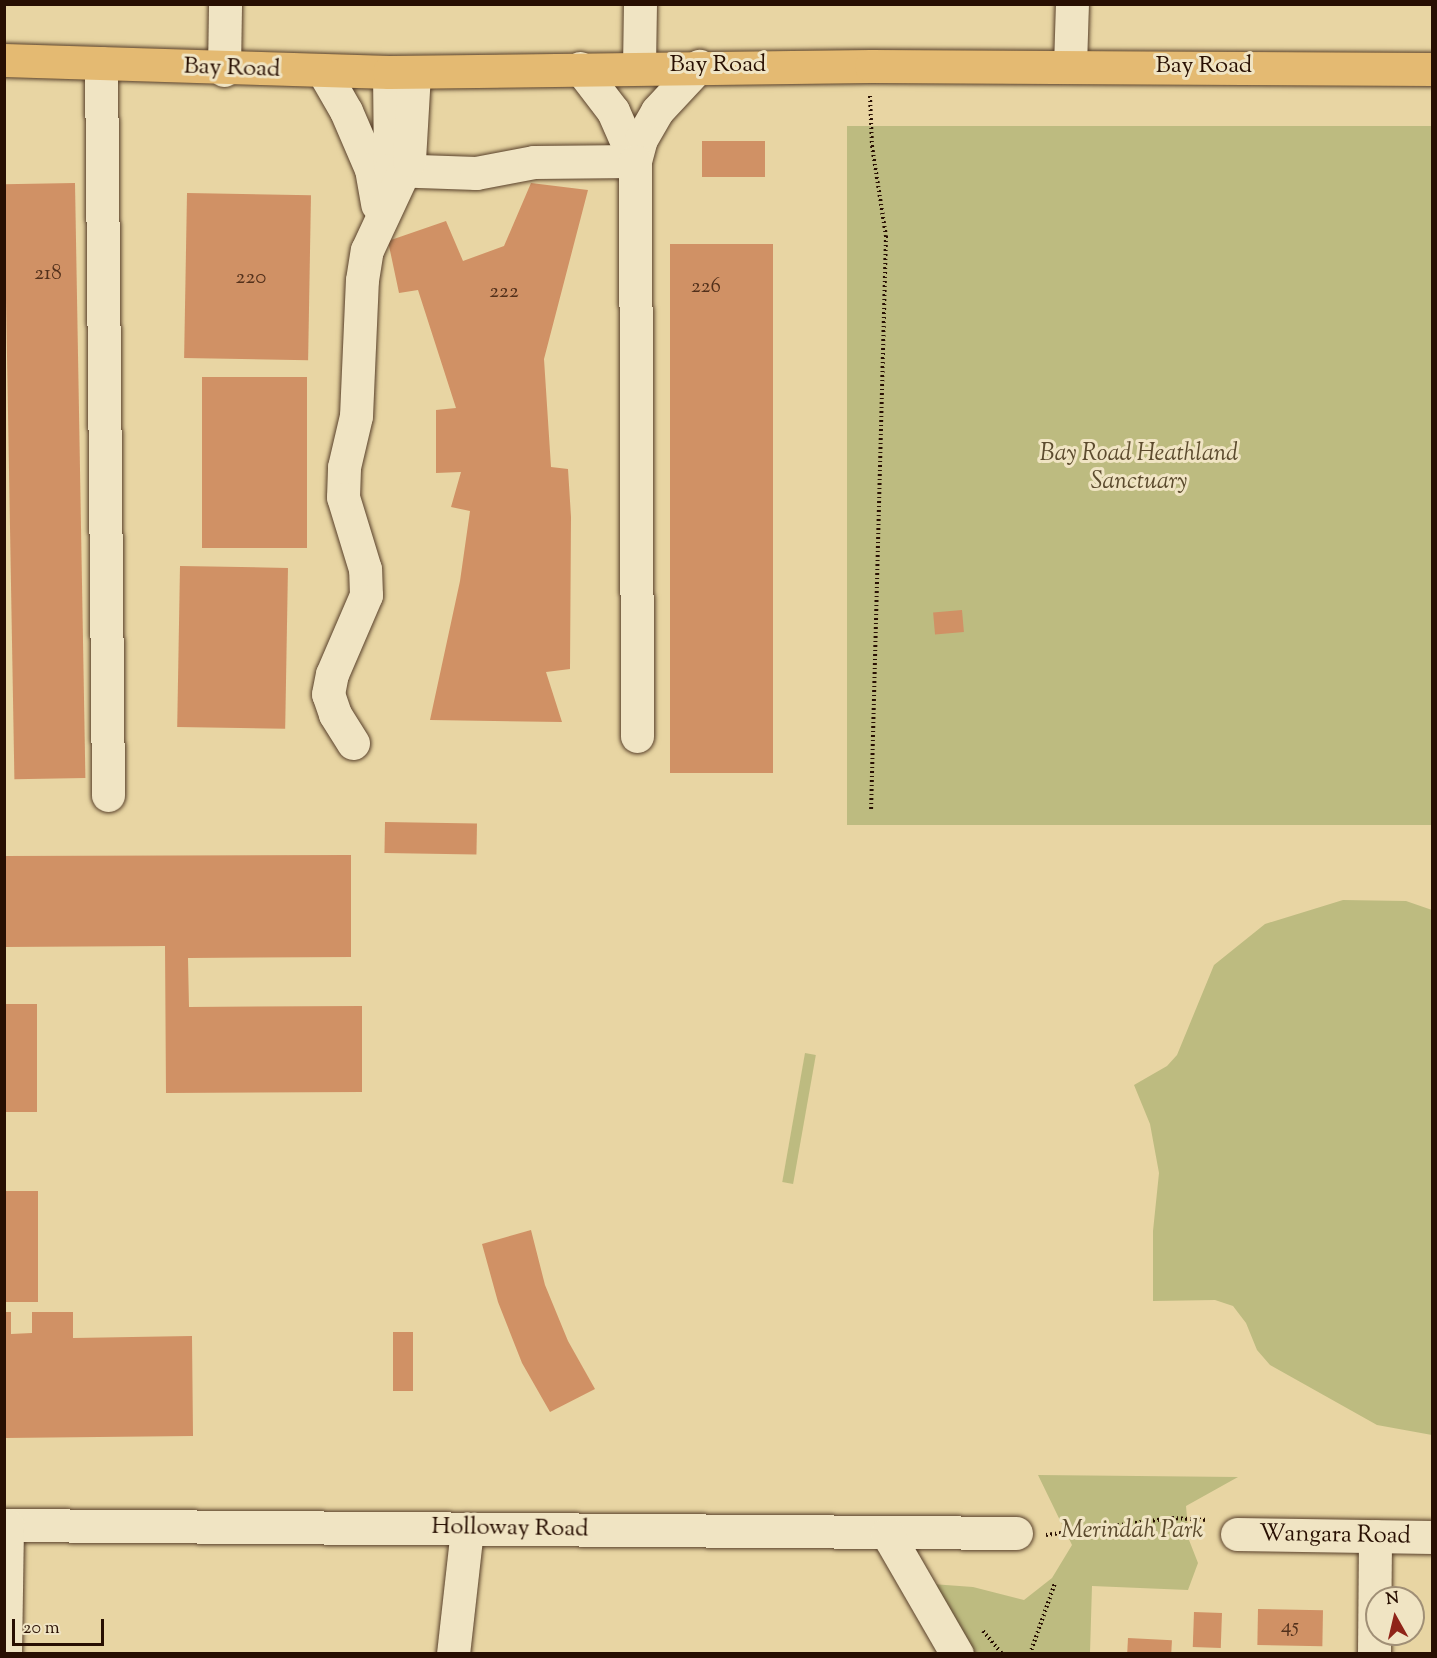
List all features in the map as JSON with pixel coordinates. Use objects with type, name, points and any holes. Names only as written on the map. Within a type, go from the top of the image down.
[{"type":"main road","name":"Bay Road","points":[[4,60],[224,70],[401,72],[699,66],[1432,69]]},
{"type":"street","points":[[224,70],[225,4]]},
{"type":"street","points":[[639,67],[640,4]]},
{"type":"street","points":[[1070,66],[1072,4]]},
{"type":"street","points":[[101,63],[108,795]]},
{"type":"street","points":[[638,736],[636,161],[641,139],[657,111],[699,66]]},
{"type":"street","points":[[580,68],[613,111],[636,161]]},
{"type":"street","points":[[323,71],[346,111],[371,169],[380,220]]},
{"type":"street","points":[[353,743],[335,714],[328,694],[332,674],[366,595],[365,569],[343,497],[344,466],[356,416],[362,280],[367,250],[396,176],[401,72]]},
{"type":"street","points":[[396,176],[476,173],[534,162],[636,161]]},
{"type":"street","points":[[4,1653],[6,1525]]},
{"type":"street","name":"Holloway Road","points":[[6,1525],[1016,1533]]},
{"type":"street","points":[[454,1644],[456,1529]]},
{"type":"street","points":[[887,1533],[957,1653]]},
{"type":"street","name":"Wangara Road","points":[[1237,1534],[1432,1537]]},
{"type":"street","points":[[1374,1653],[1375,1536]]},
{"type":"path","points":[[871,66],[872,146],[886,236],[871,811]]},
{"type":"path","points":[[1016,1533],[1055,1535],[1172,1518],[1205,1518],[1237,1534]]},
{"type":"path","points":[[1030,1653],[1055,1583]]},
{"type":"green space","name":"Bay Road Heathland Sanctuary","points":[[847,126],[1432,126],[1432,825],[847,825]]},
{"type":"green space","points":[[1343,900],[1406,901],[1432,910],[1432,1435],[1377,1425],[1270,1365],[1257,1350],[1246,1323],[1233,1306],[1215,1300],[1153,1301],[1153,1231],[1159,1173],[1150,1124],[1134,1085],[1167,1066],[1177,1055],[1214,965],[1265,924]]},
{"type":"green space","points":[[805,1053],[816,1055],[793,1184],[782,1182]]},
{"type":"green space","name":"Merindah Park","points":[[1038,1475],[1238,1477],[1186,1506],[1189,1540],[1198,1563],[1188,1590],[1092,1586],[1090,1653],[973,1653],[932,1584],[973,1587],[1024,1600],[1052,1578],[1072,1545]]},
{"type":"building","points":[[702,141],[765,141],[765,177],[702,177]]},
{"type":"building","points":[[75,183],[85,778],[14,779],[4,184]]},
{"type":"building","points":[[531,183],[588,190],[544,359],[551,467],[568,469],[571,517],[570,669],[546,672],[562,722],[430,720],[460,581],[470,511],[451,507],[461,472],[436,473],[436,410],[456,408],[418,290],[399,293],[388,241],[446,221],[463,261],[504,246]]},
{"type":"building","points":[[187,193],[311,195],[308,360],[184,358]]},
{"type":"building","points":[[670,244],[773,244],[773,773],[670,773]]},
{"type":"building","points":[[202,377],[307,377],[307,548],[202,548]]},
{"type":"building","points":[[180,566],[288,568],[285,729],[177,727]]},
{"type":"building","points":[[962,610],[964,632],[935,634],[933,613]]},
{"type":"building","points":[[385,822],[477,824],[476,855],[384,853]]},
{"type":"building","points":[[351,855],[351,957],[188,958],[189,1007],[362,1006],[362,1092],[166,1093],[165,946],[4,947],[4,856]]},
{"type":"building","points":[[4,1004],[37,1004],[37,1112],[4,1112]]},
{"type":"building","points":[[4,1191],[38,1191],[38,1302],[4,1302]]},
{"type":"building","points":[[531,1230],[545,1285],[568,1341],[595,1389],[550,1412],[522,1363],[498,1302],[482,1244]]},
{"type":"building","points":[[4,1312],[11,1312],[11,1334],[32,1333],[32,1312],[73,1312],[73,1338],[192,1336],[193,1436],[4,1438]]},
{"type":"building","points":[[393,1332],[413,1332],[413,1391],[393,1391]]},
{"type":"building","points":[[1258,1609],[1323,1610],[1322,1646],[1257,1645]]},
{"type":"building","points":[[1194,1612],[1222,1613],[1221,1648],[1193,1647]]},
{"type":"building","points":[[1128,1638],[1172,1640],[1171,1654],[1127,1654]]}]
